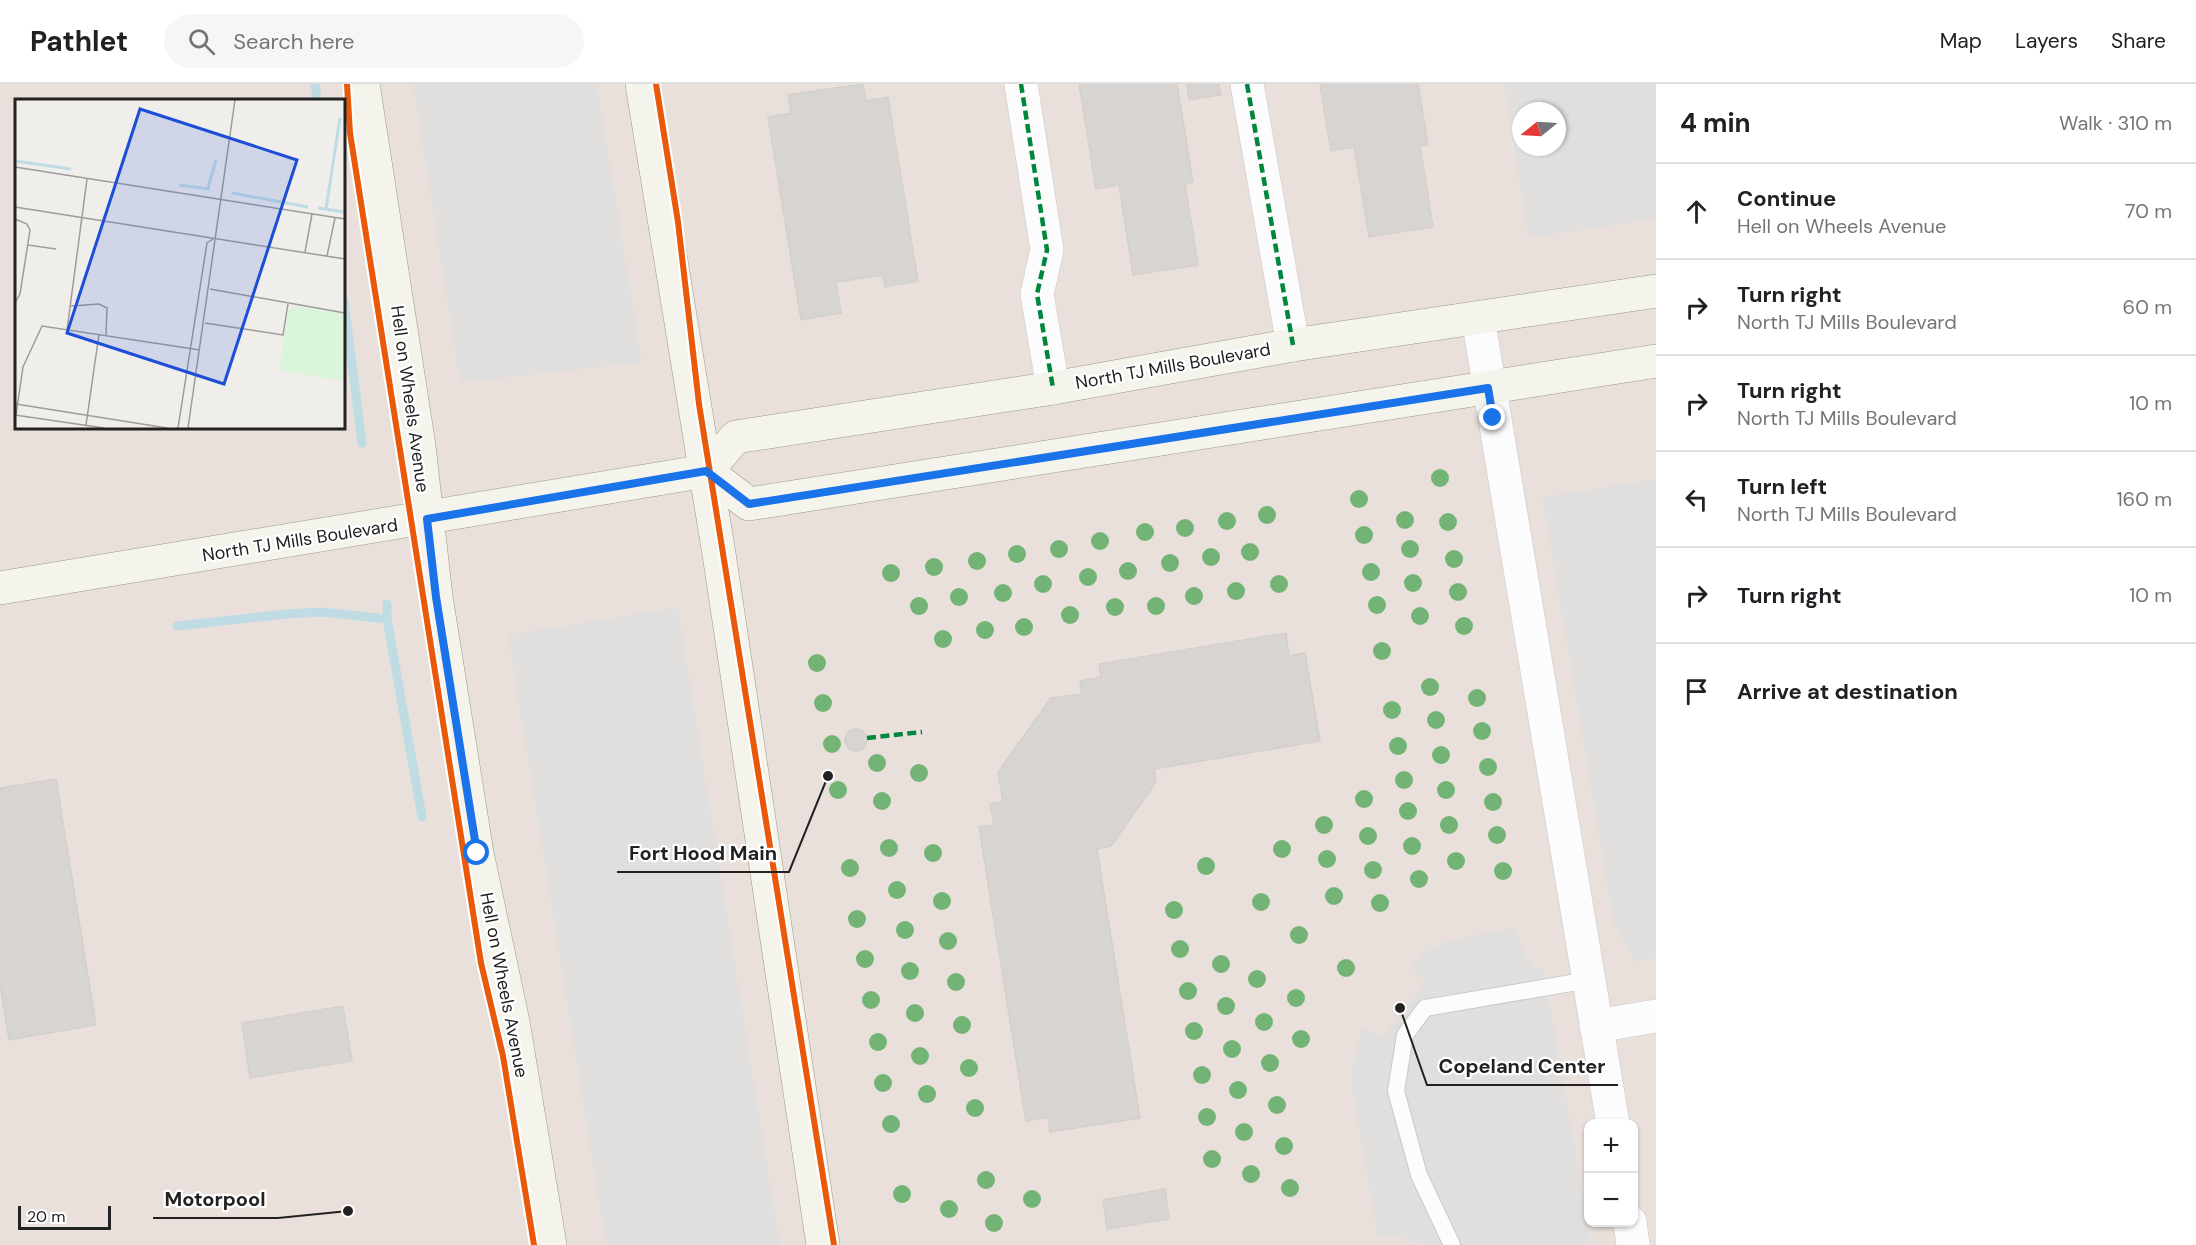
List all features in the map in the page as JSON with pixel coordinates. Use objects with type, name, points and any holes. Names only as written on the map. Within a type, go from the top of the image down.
[{"type":"street","name":"Hell on Wheels Avenue","points":[[363,84],[419,446],[436,597],[477,853],[513,1022],[550,1245]]},
{"type":"street","points":[[642,84],[706,471],[823,1245]]},
{"type":"street","points":[[1022,84],[1047,250],[1037,294],[1053,388]]},
{"type":"street","points":[[1247,84],[1293,345]]},
{"type":"street","name":"North TJ Mills Boulevard","points":[[0,588],[706,471],[736,437],[1053,388],[1293,345],[1656,291]]},
{"type":"street","points":[[1478,318],[1612,1119]]},
{"type":"street","points":[[706,471],[749,504],[1656,361]]},
{"type":"street","points":[[1596,1026],[1656,1016]]},
{"type":"street","points":[[1631,1227],[1633,1245]]},
{"type":"lane","points":[[1452,1245],[1419,1175],[1395,1091],[1404,1035],[1425,1008],[1589,980]]},
{"type":"shaded area","points":[[0,84],[1656,84],[1656,1245],[0,1245]]},
{"type":"shaded area","points":[[413,84],[597,84],[642,362],[460,383]]},
{"type":"shaded area","points":[[1504,84],[1656,84],[1656,219],[1528,238],[1515,156],[1566,156],[1566,102],[1512,102],[1512,135]]},
{"type":"shaded area","points":[[1656,479],[1656,958],[1635,962],[1614,925],[1542,497]]},
{"type":"shaded area","points":[[678,607],[780,1245],[606,1245],[508,635]]},
{"type":"shaded area","points":[[1517,927],[1525,955],[1534,965],[1544,970],[1584,1199],[1584,1227],[1589,1227],[1592,1245],[1423,1245],[1394,1235],[1378,1238],[1352,1088],[1353,1063],[1362,1026],[1380,1037],[1385,1034],[1424,984],[1423,979],[1410,967],[1426,951],[1449,940]]},
{"type":"building","points":[[863,84],[866,101],[888,97],[918,281],[885,287],[883,275],[836,282],[841,313],[801,320],[768,117],[791,113],[788,95]]},
{"type":"building","points":[[1079,84],[1177,84],[1193,182],[1185,184],[1198,265],[1133,275],[1119,185],[1096,189]]},
{"type":"building","points":[[1187,84],[1219,84],[1221,95],[1189,100]]},
{"type":"building","points":[[1320,84],[1418,84],[1428,145],[1420,146],[1433,227],[1369,237],[1354,147],[1331,151]]},
{"type":"building","points":[[1286,633],[1289,656],[1305,653],[1320,741],[1154,769],[1156,782],[1111,846],[1097,849],[1140,1118],[1050,1132],[1048,1117],[1026,1121],[979,827],[994,825],[990,804],[1003,802],[998,772],[1051,698],[1082,694],[1080,681],[1101,677],[1099,664]]},
{"type":"building","points":[[852,729],[860,729],[867,736],[867,744],[860,751],[852,751],[845,744],[845,736]]},
{"type":"building","points":[[56,779],[96,1025],[9,1040],[0,984],[0,788]]},
{"type":"building","points":[[343,1006],[352,1061],[250,1078],[242,1023]]},
{"type":"building","points":[[1165,1189],[1169,1219],[1107,1229],[1103,1200]]},
{"type":"waterway","points":[[315,84],[317,99]]},
{"type":"waterway","points":[[345,309],[362,443]]},
{"type":"waterway","points":[[387,604],[387,619],[422,817]]},
{"type":"waterway","points":[[177,626],[322,612],[387,619]]},
{"type":"marked path","points":[[1021,84],[1047,250],[1037,294],[1053,388]]},
{"type":"marked path","points":[[1247,84],[1293,345]]},
{"type":"marked path","points":[[867,738],[922,732]]},
{"type":"cycle path","points":[[347,84],[350,133],[481,963],[503,1056],[534,1245]]},
{"type":"cycle path","points":[[656,84],[678,222],[699,404],[834,1245]]},
{"type":"place","name":"Fort Hood Main","points":[[828,776]]},
{"type":"place","name":"Copeland Center","points":[[1400,1008]]},
{"type":"place","name":"Motorpool","points":[[348,1211]]},
{"type":"route","points":[[477,853],[436,597],[427,519],[706,471],[749,504],[1488,388],[1493,418]]}]
